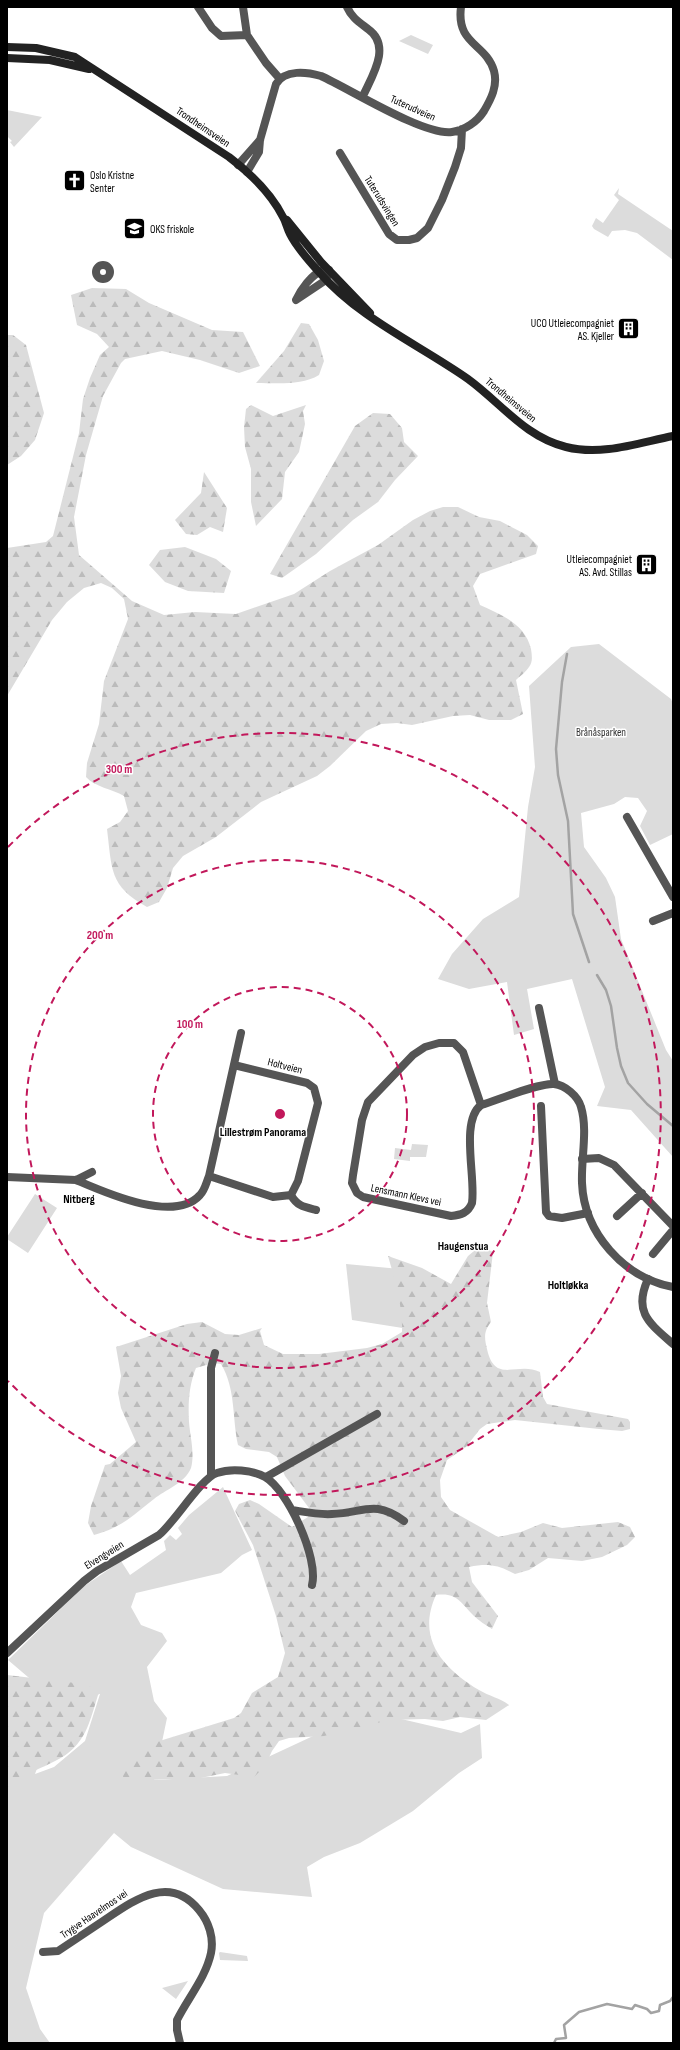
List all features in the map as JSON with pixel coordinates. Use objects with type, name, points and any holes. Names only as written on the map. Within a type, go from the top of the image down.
[{"type":"main road","name":"Trondheimsveien","points":[[7,47],[36,48],[75,57],[238,164],[266,192],[283,217],[293,239],[319,272],[351,303],[374,317],[407,342],[468,379],[523,426],[549,442],[577,449],[594,450],[616,448],[673,436]]},
{"type":"main road","name":"Trondheimsveien","points":[[7,58],[50,60],[96,71]]},
{"type":"main road","name":"Trondheimsveien","points":[[283,217],[300,234],[329,270],[374,317]]},
{"type":"street","points":[[198,7],[212,28],[221,36],[247,35]]},
{"type":"street","points":[[243,7],[247,35],[262,58],[280,79],[276,84],[260,140],[259,152],[247,172]]},
{"type":"street","points":[[347,7],[356,21],[375,35],[380,48],[375,68],[363,96]]},
{"type":"street","points":[[461,7],[461,28],[465,35],[492,66],[496,83],[492,97],[480,116],[462,129]]},
{"type":"street","name":"Tuterudveien","points":[[280,79],[292,74],[309,73],[363,96],[404,118],[429,129],[451,132],[462,129]]},
{"type":"street","name":"Tuterudsvingen","points":[[340,153],[389,234],[397,240],[409,240],[417,238],[423,234],[437,211],[461,148],[462,129]]},
{"type":"street","points":[[238,164],[260,140]]},
{"type":"street","points":[[329,270],[326,280],[296,300],[300,290],[319,272],[329,270]]},
{"type":"street","points":[[627,817],[673,897]]},
{"type":"street","points":[[653,921],[673,913]]},
{"type":"street","points":[[539,1008],[555,1084]]},
{"type":"street","points":[[7,1177],[76,1180],[116,1198],[166,1207],[178,1207],[200,1196],[204,1190],[208,1176],[240,1033]]},
{"type":"street","name":"Lensmann Klevs vei","points":[[439,1043],[454,1043],[460,1047],[468,1065],[481,1105],[476,1109],[470,1124],[473,1196],[470,1209],[465,1213],[451,1216],[363,1197],[356,1193],[352,1183],[365,1109],[372,1097],[414,1055],[426,1047],[439,1043]]},
{"type":"street","name":"Holtveien","points":[[234,1065],[307,1083],[314,1088],[317,1094],[318,1103],[298,1182],[291,1195]]},
{"type":"street","points":[[481,1105],[539,1087],[555,1084],[570,1092],[581,1106],[583,1123],[582,1192],[588,1213],[600,1238],[620,1262],[648,1279],[673,1287]]},
{"type":"street","points":[[542,1106],[546,1212],[548,1216],[562,1218],[588,1213]]},
{"type":"street","points":[[582,1159],[605,1159],[614,1165],[671,1220]]},
{"type":"street","points":[[76,1180],[92,1172]]},
{"type":"street","points":[[208,1176],[273,1197],[291,1195],[295,1202],[301,1206],[316,1210]]},
{"type":"street","points":[[617,1216],[642,1193]]},
{"type":"street","points":[[653,1254],[673,1230]]},
{"type":"street","points":[[648,1279],[641,1299],[644,1312],[652,1324],[673,1344]]},
{"type":"street","points":[[215,1353],[211,1368],[211,1476],[217,1473],[242,1471],[252,1472],[266,1477],[278,1490],[292,1510],[308,1545],[314,1577],[312,1585]]},
{"type":"street","points":[[266,1477],[377,1414]]},
{"type":"street","name":"Elvengveien","points":[[7,1653],[84,1581],[97,1571],[159,1535],[168,1527],[211,1476]]},
{"type":"street","points":[[292,1510],[331,1514],[377,1508],[404,1521]]},
{"type":"street","name":"Trygve Haavelmos vei","points":[[43,1952],[58,1951],[137,1898],[157,1892],[179,1894],[194,1904],[205,1917],[212,1938],[208,1965],[177,2020],[177,2030],[180,2043]]},
{"type":"green space","points":[[411,35],[433,45],[428,54],[399,41]]},
{"type":"green space","points":[[7,110],[42,117],[14,147],[10,142],[12,141],[7,136]]},
{"type":"green space","points":[[619,188],[618,194],[673,231],[673,260],[637,233],[625,230],[612,231],[608,237],[594,229],[592,226],[596,218],[603,223],[619,200],[614,195]]},
{"type":"green space","points":[[92,288],[126,289],[149,303],[212,330],[243,332],[260,366],[239,373],[200,360],[162,351],[125,359],[121,363],[103,396],[86,455],[74,517],[79,555],[132,601],[164,615],[195,612],[236,614],[294,594],[330,571],[378,545],[413,520],[430,511],[443,507],[458,507],[479,517],[500,521],[527,535],[538,546],[536,554],[480,574],[473,586],[480,605],[512,621],[524,633],[528,640],[531,649],[531,663],[526,671],[516,680],[523,714],[511,720],[489,720],[470,715],[453,716],[412,725],[397,723],[381,724],[366,731],[330,766],[317,776],[261,802],[216,837],[183,856],[173,868],[167,888],[159,902],[147,907],[125,892],[119,884],[112,866],[107,829],[120,822],[128,811],[124,796],[99,786],[86,777],[87,763],[99,724],[104,681],[128,619],[124,599],[112,588],[101,583],[84,588],[67,602],[52,620],[7,696],[7,548],[46,542],[53,536],[79,433],[83,399],[100,355],[109,347],[97,334],[77,325],[71,295]]},
{"type":"green space","points":[[301,323],[309,324],[318,340],[324,361],[319,375],[304,381],[256,383],[284,351]]},
{"type":"green space","points":[[7,335],[13,335],[26,345],[44,413],[35,440],[21,456],[7,465]]},
{"type":"green space","points":[[251,405],[273,416],[306,405],[303,411],[305,424],[299,452],[285,472],[282,499],[256,526],[251,502],[251,469],[245,447],[244,427],[246,409]]},
{"type":"green space","points":[[373,413],[390,414],[402,428],[404,442],[418,456],[395,480],[378,502],[353,520],[316,554],[282,578],[270,574],[355,426]]},
{"type":"green space","points":[[204,472],[227,508],[223,532],[210,527],[197,535],[186,534],[175,520],[201,493]]},
{"type":"green space","points":[[185,547],[216,559],[231,571],[224,593],[188,591],[165,582],[149,565],[160,550]]},
{"type":"green space","name":"Brånåsparken","points":[[599,644],[671,699],[673,704],[673,834],[650,845],[640,826],[647,811],[638,798],[625,797],[614,804],[581,813],[584,847],[606,878],[615,897],[621,939],[666,1050],[673,1061],[673,1157],[631,1110],[597,1106],[605,1087],[572,979],[527,989],[534,1029],[514,1035],[507,982],[469,989],[438,979],[452,954],[483,919],[519,897],[528,807],[535,767],[529,686],[571,647]]},
{"type":"green space","points":[[412,1144],[428,1145],[426,1157],[410,1157],[410,1161],[394,1159],[395,1148],[411,1150]]},
{"type":"green space","points":[[35,1194],[57,1208],[28,1253],[7,1239],[7,1237]]},
{"type":"green space","points":[[480,1246],[493,1252],[487,1303],[491,1322],[487,1328],[485,1338],[487,1349],[495,1366],[508,1370],[531,1369],[540,1372],[543,1397],[547,1404],[628,1419],[630,1422],[630,1429],[622,1431],[515,1420],[487,1424],[480,1429],[466,1447],[447,1460],[440,1480],[441,1497],[450,1510],[498,1537],[521,1532],[543,1523],[562,1528],[618,1522],[630,1527],[635,1537],[627,1545],[602,1557],[582,1561],[548,1558],[529,1570],[515,1574],[488,1565],[469,1567],[472,1582],[498,1616],[492,1629],[476,1618],[454,1597],[449,1595],[436,1595],[431,1611],[429,1625],[431,1639],[436,1651],[454,1672],[466,1681],[483,1692],[509,1705],[486,1720],[460,1717],[443,1721],[425,1719],[389,1720],[324,1736],[289,1738],[279,1741],[272,1751],[265,1766],[254,1777],[225,1773],[191,1780],[169,1779],[132,1781],[124,1779],[121,1771],[135,1755],[153,1743],[234,1718],[241,1713],[252,1693],[278,1677],[285,1653],[276,1616],[253,1545],[235,1511],[239,1504],[250,1500],[259,1504],[292,1527],[308,1517],[309,1508],[285,1476],[277,1457],[269,1452],[246,1449],[238,1445],[229,1383],[221,1364],[213,1363],[196,1368],[192,1381],[189,1401],[189,1415],[193,1456],[191,1468],[188,1473],[180,1482],[126,1521],[112,1529],[94,1535],[88,1523],[91,1506],[105,1465],[110,1464],[136,1442],[121,1408],[118,1393],[121,1376],[116,1347],[187,1324],[202,1322],[225,1334],[239,1335],[262,1328],[260,1331],[264,1345],[283,1354],[319,1354],[367,1348],[382,1344],[402,1332],[400,1303],[388,1256],[422,1268],[451,1284],[468,1256]]},
{"type":"green space","points":[[346,1264],[400,1269],[409,1329],[352,1320]]},
{"type":"green space","points":[[223,1487],[252,1550],[242,1555],[221,1573],[136,1593],[131,1607],[141,1625],[162,1633],[167,1641],[147,1667],[154,1701],[167,1718],[154,1780],[227,1776],[326,1730],[397,1718],[461,1733],[480,1724],[482,1758],[459,1773],[413,1811],[360,1843],[324,1857],[307,1867],[312,1897],[223,1889],[131,1847],[114,1833],[44,1913],[26,1988],[40,2029],[50,2043],[7,2043],[7,1781],[43,1752],[35,1774],[54,1767],[85,1741],[100,1694],[35,1683],[8,1660],[83,1587],[121,1561],[130,1575],[166,1550],[164,1541],[170,1535],[176,1540],[182,1534],[178,1528],[189,1515]]},
{"type":"green space","points":[[7,1675],[84,1684],[101,1692],[98,1695],[91,1718],[83,1736],[70,1752],[22,1777],[7,1788]]},
{"type":"green space","points":[[220,1952],[247,1956],[248,1961],[220,1960]]},
{"type":"green space","points":[[188,1981],[176,1999],[162,1988]]},
{"type":"waterway","points":[[567,654],[562,682],[556,749],[558,775],[568,821],[573,914],[589,962]]},
{"type":"waterway","points":[[597,975],[606,990],[611,1006],[617,1048],[621,1066],[628,1083],[647,1104],[673,1126]]},
{"type":"waterway","points":[[554,2043],[556,2039],[566,2038],[564,2025],[579,2012],[607,2004],[632,2009],[635,2005],[647,2009],[651,2013],[659,2011],[660,2005],[670,2001],[673,1997]]},
{"type":"place","name":"Oslo Kristne Senter","points":[[75,181]]},
{"type":"place","name":"OKS friskole","points":[[135,229]]},
{"type":"place","name":"UCO Utleiecompagniet AS. Kjeller","points":[[629,329]]},
{"type":"place","name":"Utleiecompagniet AS. Avd. Stillas","points":[[647,565]]},
{"type":"district","name":"Lillestrøm Panorama","points":[[263,1132]]},
{"type":"district","name":"Nitberg","points":[[79,1199]]},
{"type":"district","name":"Haugenstua","points":[[463,1246]]},
{"type":"district","name":"Holtløkka","points":[[568,1285]]}]
